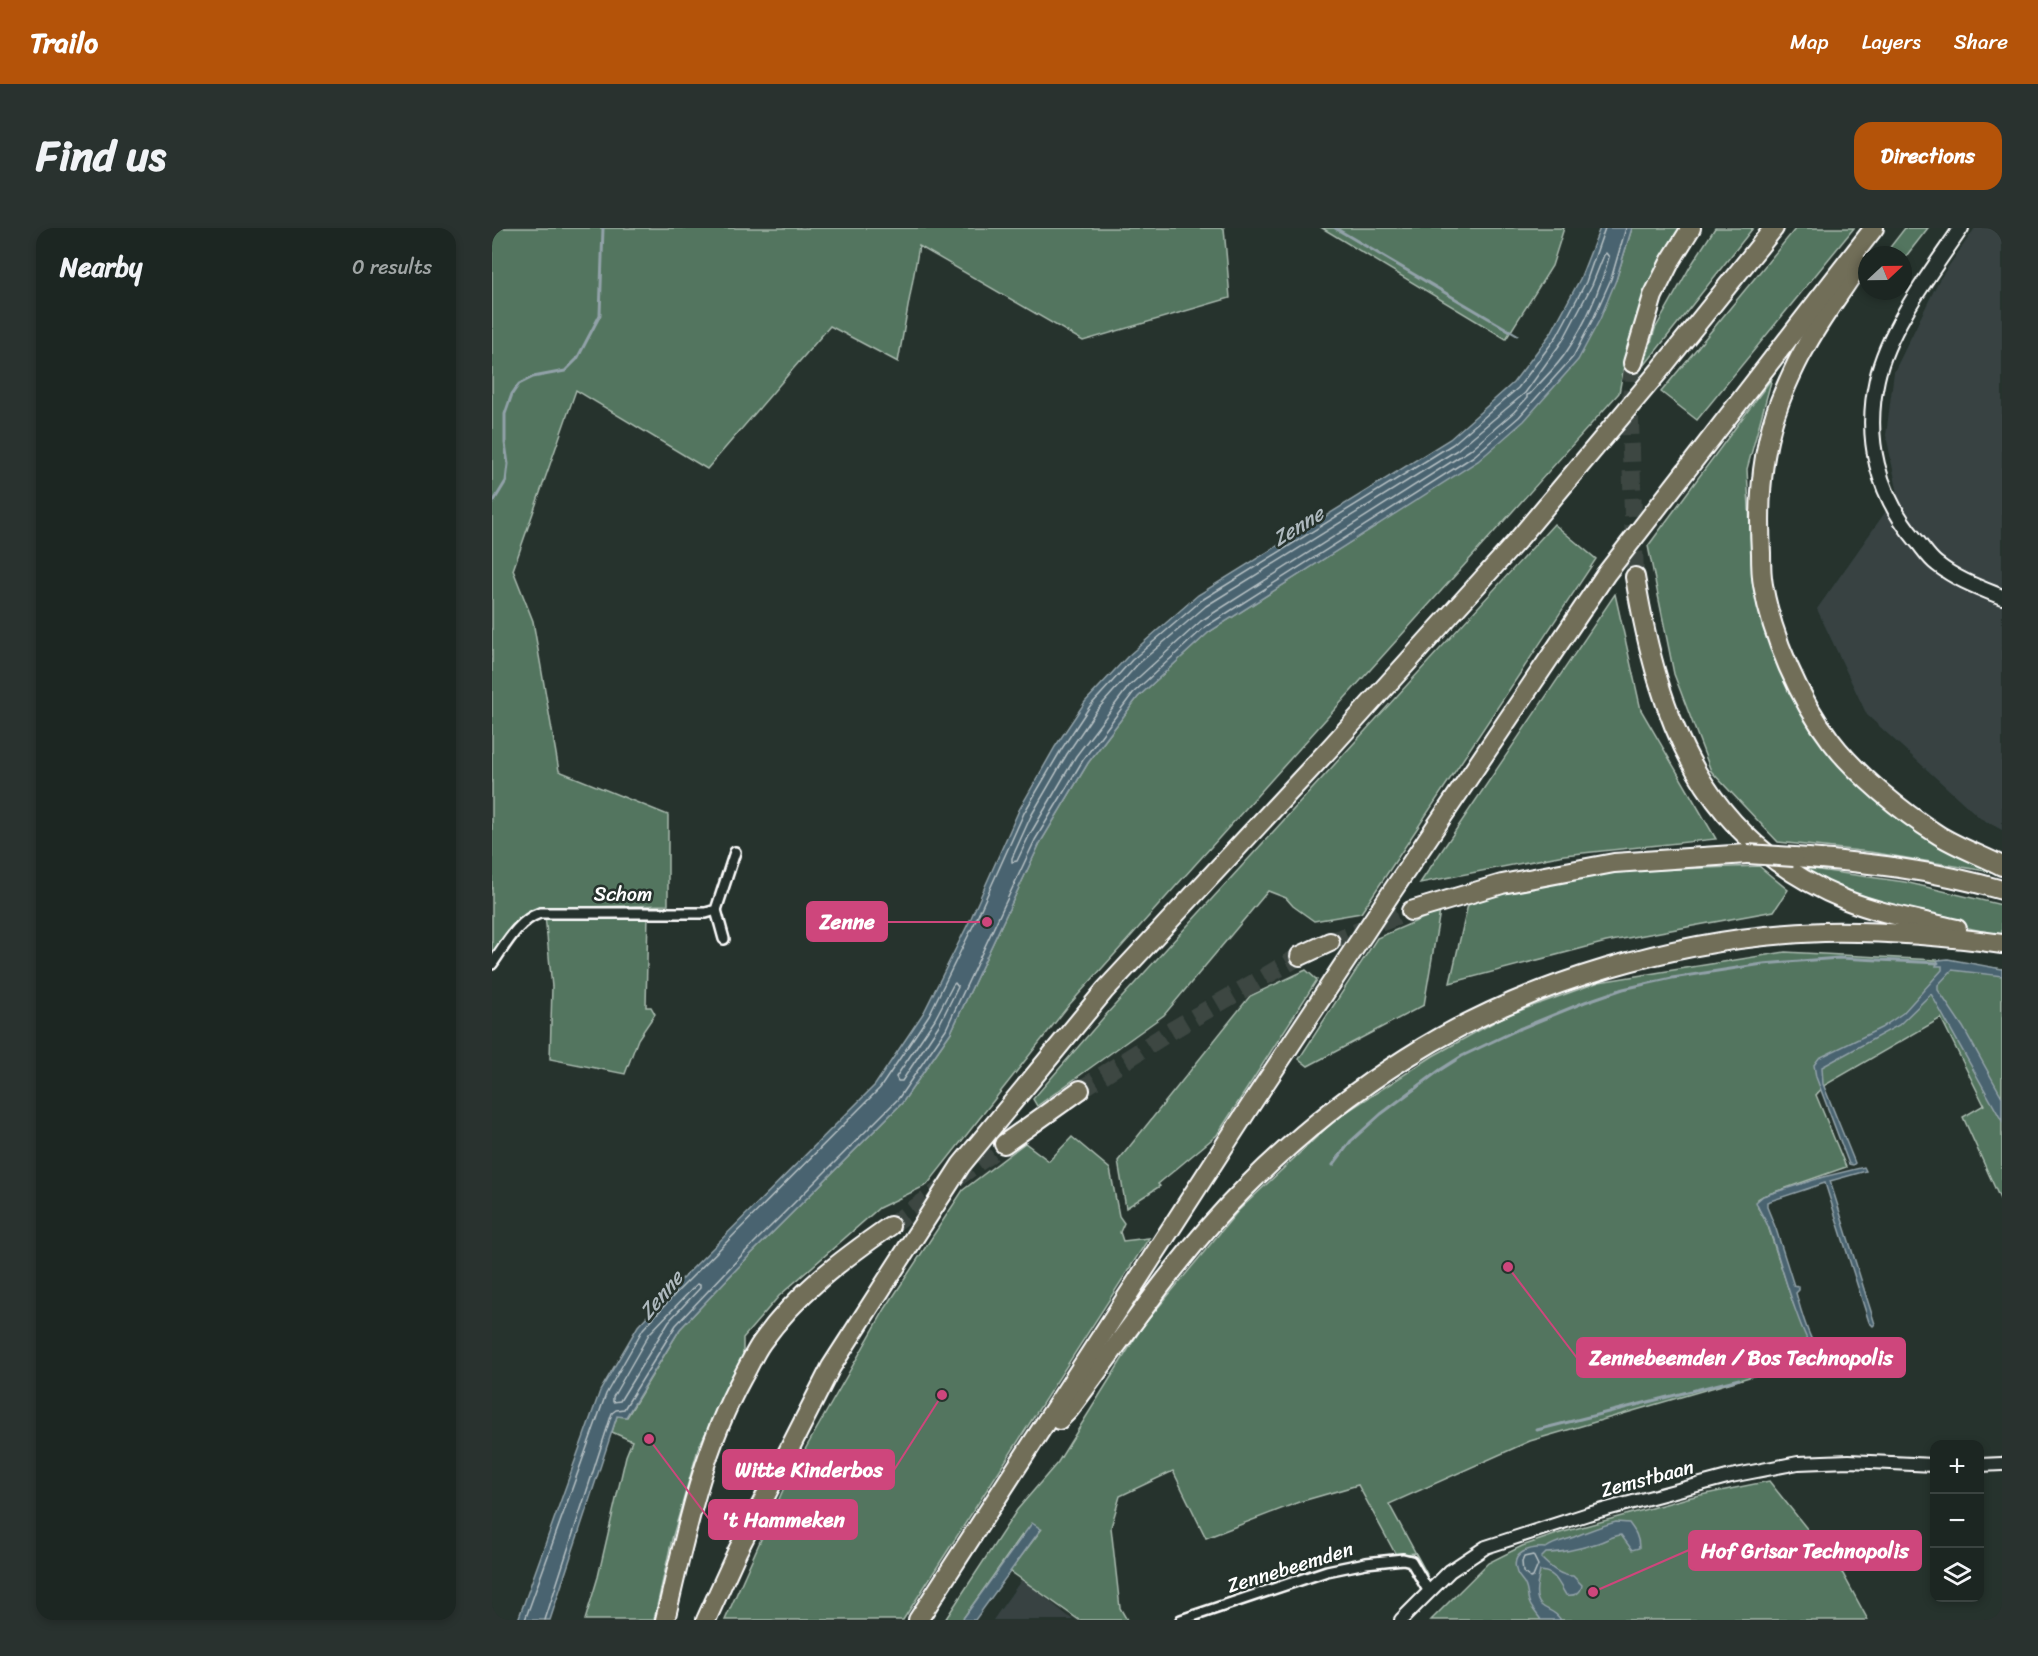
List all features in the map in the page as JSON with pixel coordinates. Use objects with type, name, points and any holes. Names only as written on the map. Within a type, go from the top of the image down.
[{"type":"highway","points":[[1633,363],[1653,296],[1671,260],[1691,228]]},
{"type":"highway","points":[[706,1620],[737,1552],[831,1367],[961,1165],[1105,990],[1331,747],[1516,542],[1654,378],[1774,228]]},
{"type":"highway","points":[[918,1620],[1264,1084],[1606,574],[1874,228]]},
{"type":"highway","points":[[1880,228],[1805,348],[1780,402],[1767,443],[1761,487],[1762,584],[1787,664],[1806,701],[1832,742],[1865,778],[1938,835],[2002,866]]},
{"type":"highway","points":[[1635,577],[1643,626],[1662,697],[1696,772],[1738,829],[1762,852],[1787,871],[1848,901],[2002,942]]},
{"type":"highway","points":[[1410,911],[1502,884],[1614,863],[1747,854],[1888,866],[2002,890]]},
{"type":"highway","points":[[1032,1446],[1069,1410],[1185,1254],[1246,1188],[1291,1145],[1351,1096],[1407,1057],[1464,1025],[1525,997],[1576,978],[1689,948],[1755,938],[1824,932],[1951,937],[2002,942]]},
{"type":"highway","points":[[1300,956],[1330,942]]},
{"type":"highway","points":[[1005,1144],[1080,1090]]},
{"type":"highway","points":[[665,1620],[700,1479],[735,1392],[761,1343],[793,1304],[833,1266],[890,1226]]},
{"type":"main road","points":[[1961,228],[1905,312],[1890,344],[1877,378],[1871,424],[1877,470],[1890,503],[1908,531],[1936,563],[1961,580],[2002,597]]},
{"type":"street","points":[[724,939],[716,910],[735,852]]},
{"type":"street","name":"Schom","points":[[492,964],[520,926],[529,918],[540,913],[706,913],[716,910]]},
{"type":"street","name":"Zemstbaan","points":[[1401,1620],[1457,1566],[1486,1547],[1580,1516],[1731,1476],[1798,1463],[1849,1461],[1930,1465]]},
{"type":"street","points":[[1984,1465],[2002,1464]]},
{"type":"street","name":"Zennebeemden","points":[[1181,1620],[1327,1571],[1376,1562],[1403,1559],[1411,1561],[1429,1592]]},
{"type":"shaded area","points":[[1975,228],[2002,228],[2002,830],[1980,818],[1867,715],[1817,609],[1898,494],[1886,435],[1894,372],[1939,280]]},
{"type":"shaded area","points":[[1022,1579],[1073,1620],[993,1620]]},
{"type":"green space","points":[[492,228],[1224,228],[1230,298],[1083,341],[919,246],[898,362],[830,326],[707,469],[576,390],[513,570],[533,621],[559,771],[668,815],[668,905],[540,908],[524,916],[507,931],[492,952]]},
{"type":"green space","points":[[1322,228],[1564,228],[1552,266],[1506,339]]},
{"type":"green space","points":[[1632,228],[1680,228],[1657,265],[1640,307],[1633,328],[1619,393],[1069,1005],[927,1185],[879,1208],[779,1296],[743,1338],[743,1360],[699,1446],[672,1539],[654,1620],[585,1620],[598,1577],[626,1456],[632,1441],[612,1432],[617,1416],[627,1417],[680,1329],[746,1259],[902,1103],[951,1032],[1040,843],[1088,763],[1138,697],[1209,632],[1380,523],[1616,280]]},
{"type":"green space","points":[[1715,228],[1753,228],[1644,366],[1655,329]]},
{"type":"green space","points":[[1796,228],[1854,228],[1697,420],[1661,392]]},
{"type":"green space","points":[[1905,228],[1928,228],[1912,248],[1912,246],[1891,246]]},
{"type":"green space","points":[[1772,378],[1747,469],[1753,584],[1792,690],[1837,761],[1998,873],[1870,852],[1778,842],[1711,771],[1674,674],[1648,546]]},
{"type":"green space","points":[[1554,524],[1596,559],[1361,913],[1314,921],[1286,898],[1268,891],[1164,1015],[1037,1106],[1033,1099],[1104,1017]]},
{"type":"green space","points":[[1615,594],[1641,710],[1716,839],[1564,855],[1420,883]]},
{"type":"green space","points":[[1759,866],[1788,890],[1774,911],[1606,942],[1450,983],[1469,900],[1598,872]]},
{"type":"green space","points":[[1805,868],[1905,882],[2002,905],[2002,936],[1927,917],[1854,894],[1807,873]]},
{"type":"green space","points":[[1440,911],[1424,1005],[1308,1066],[1299,1059],[1377,938]]},
{"type":"green space","points":[[648,914],[646,1007],[651,1007],[655,1014],[638,1039],[625,1074],[550,1059],[552,987],[545,915]]},
{"type":"green space","points":[[1785,952],[1936,960],[2002,969],[2002,1198],[2000,1199],[1963,1117],[1984,1105],[1941,1018],[1825,1085],[1816,1095],[1846,1167],[1758,1199],[1758,1208],[1766,1220],[1793,1303],[1814,1352],[1786,1361],[1785,1359],[1780,1360],[1776,1364],[1777,1369],[1530,1441],[1389,1504],[1427,1574],[1426,1575],[1415,1553],[1396,1555],[1358,1485],[1299,1502],[1206,1538],[1173,1471],[1120,1496],[1111,1527],[1120,1608],[1127,1620],[1079,1620],[1010,1571],[1041,1530],[1022,1535],[962,1620],[945,1620],[1017,1510],[1058,1462],[1142,1327],[1238,1211],[1337,1118],[1433,1056],[1505,1016],[1599,982]]},
{"type":"green space","points":[[1306,970],[1317,980],[1217,1135],[1158,1184],[1160,1186],[1126,1208],[1118,1161],[1250,996]]},
{"type":"green space","points":[[1072,1137],[1110,1169],[1119,1216],[1124,1223],[1120,1232],[1123,1241],[1149,1238],[903,1620],[725,1620],[787,1481],[885,1309],[963,1190],[1025,1143],[1049,1161]]},
{"type":"green space","points":[[1769,1481],[1843,1574],[1868,1620],[1431,1620],[1488,1563],[1522,1546],[1560,1533],[1691,1497]]},
{"type":"water","name":"Zenne","points":[[1600,228],[1632,228],[1616,280],[1600,319],[1578,360],[1524,421],[1478,461],[1209,632],[1138,697],[1088,763],[1040,843],[951,1032],[902,1103],[746,1259],[680,1329],[626,1417],[617,1416],[550,1620],[518,1620],[600,1391],[638,1326],[875,1085],[924,1012],[971,918],[1019,810],[1055,747],[1085,702],[1128,656],[1198,595],[1450,439],[1513,383],[1551,333],[1580,279]]},
{"type":"water","points":[[1948,959],[2002,969],[2002,976],[1952,970],[1938,985],[1938,990],[1963,1027],[2002,1097],[2002,1121],[1931,994],[1899,1025],[1822,1067],[1823,1084],[1855,1163],[1849,1164],[1816,1077],[1814,1065],[1819,1058],[1881,1028],[1903,1013],[1942,970],[1942,966],[1936,966],[1938,960]]},
{"type":"water","points":[[1864,1167],[1866,1171],[1830,1181],[1875,1324],[1873,1326],[1869,1322],[1825,1183],[1767,1202],[1794,1286],[1799,1287],[1796,1293],[1810,1336],[1821,1356],[1836,1369],[1829,1371],[1819,1361],[1802,1327],[1769,1227],[1756,1202],[1763,1196]]},
{"type":"water","points":[[1616,1522],[1629,1523],[1636,1534],[1639,1548],[1632,1550],[1621,1535],[1579,1548],[1546,1553],[1541,1558],[1560,1573],[1573,1576],[1582,1585],[1577,1594],[1566,1595],[1550,1573],[1540,1571],[1537,1598],[1541,1605],[1561,1620],[1541,1620],[1531,1606],[1525,1585],[1517,1573],[1515,1566],[1518,1556],[1528,1550],[1546,1548],[1556,1542]]},
{"type":"water","points":[[1032,1523],[1041,1529],[975,1620],[962,1620]]},
{"type":"waterway","points":[[492,504],[506,481],[508,464],[505,414],[512,394],[519,384],[533,377],[565,371],[577,359],[600,315],[603,228]]},
{"type":"waterway","points":[[1335,228],[1517,335]]},
{"type":"waterway","points":[[1333,1165],[1351,1141],[1381,1114],[1462,1056],[1519,1029],[1623,989],[1672,978],[1763,964],[1839,958],[1938,963]]},
{"type":"waterway","points":[[1537,1430],[1739,1379]]},
{"type":"tunnel","points":[[1633,363],[1630,421],[1635,577]]},
{"type":"tunnel","points":[[1330,942],[1411,911]]},
{"type":"tunnel","points":[[1080,1090],[1169,1032],[1300,956]]},
{"type":"tunnel","points":[[890,1226],[1004,1144]]},
{"type":"place","name":"Zenne","points":[[987,922]]},
{"type":"place","name":"Zennebeemden / Bos Technopolis","points":[[1508,1267]]},
{"type":"place","name":"Witte Kinderbos","points":[[942,1395]]},
{"type":"place","name":"'t Hammeken","points":[[649,1439]]},
{"type":"place","name":"Hof Grisar Technopolis","points":[[1593,1592]]}]
